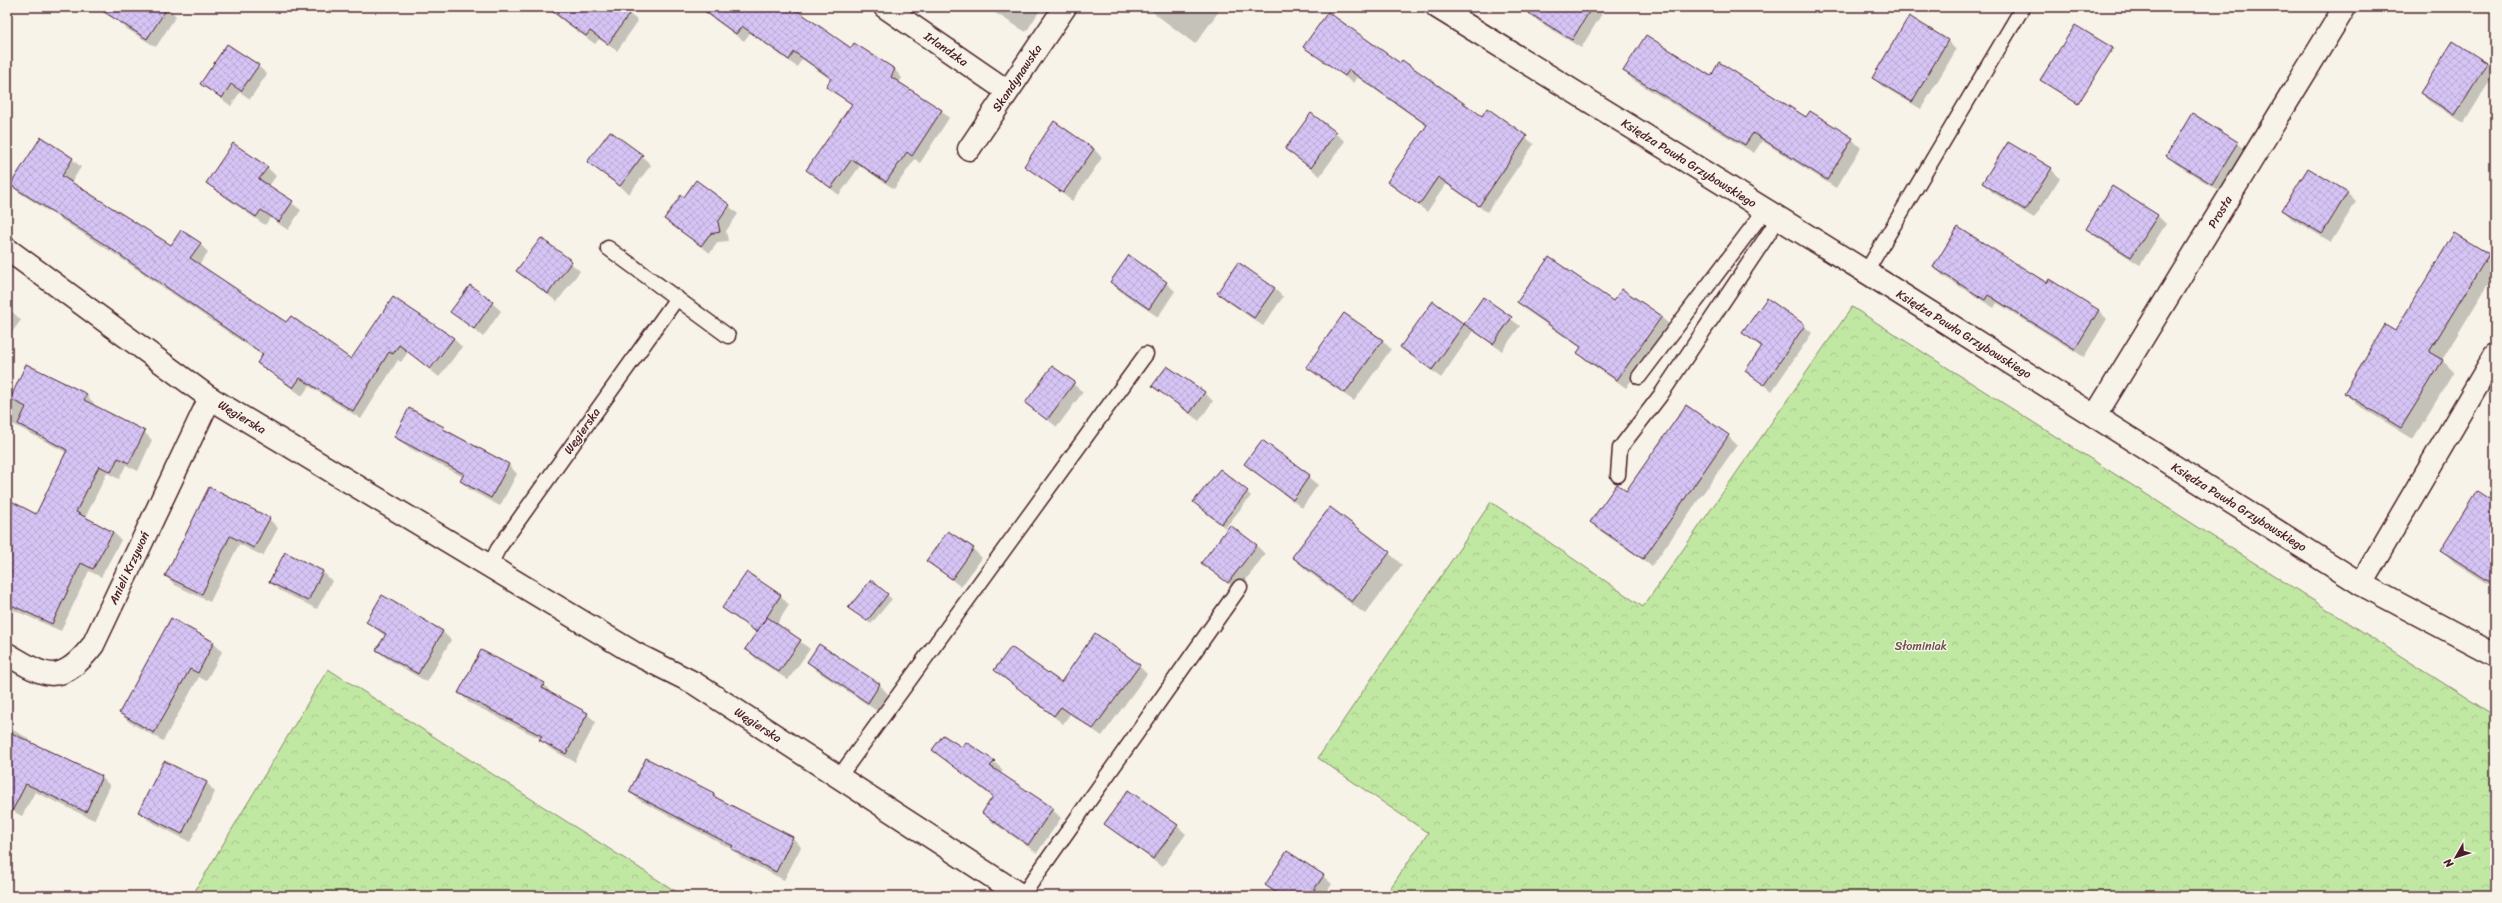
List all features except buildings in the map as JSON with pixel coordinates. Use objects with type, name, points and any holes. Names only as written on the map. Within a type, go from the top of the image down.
[{"type":"street","name":"Irlandzka","points":[[885,7],[1007,91]]},
{"type":"street","name":"Skandynawska","points":[[969,149],[1065,7]]},
{"type":"street","name":"Księdza Pawła Grzybowskiego","points":[[1437,7],[1866,272],[2361,584],[2495,655]]},
{"type":"street","name":"Prosta","points":[[2095,416],[2345,7]]},
{"type":"street","name":"Węgierska","points":[[7,249],[210,398],[490,564],[634,653],[694,683],[1022,896]]},
{"type":"street","points":[[2361,584],[2495,355]]},
{"type":"street","name":"Anieli Krzywoń","points":[[7,654],[38,672],[58,674],[78,664],[93,645],[210,398]]},
{"type":"lane","points":[[1866,272],[2023,7]]},
{"type":"lane","points":[[1639,377],[1772,214]]},
{"type":"lane","points":[[1618,475],[1620,448],[1660,396],[1772,214]]},
{"type":"lane","points":[[608,248],[728,336]]},
{"type":"lane","name":"Węgierska","points":[[490,564],[498,549],[676,298]]},
{"type":"lane","points":[[839,777],[1146,354]]},
{"type":"lane","points":[[1022,896],[1240,587]]},
{"type":"green space","name":"Słominiak","points":[[1852,307],[2495,716],[2495,896],[1385,896],[1428,833],[1318,758],[1491,502],[1643,607]]},
{"type":"green space","points":[[328,669],[683,896],[192,896]]}]
